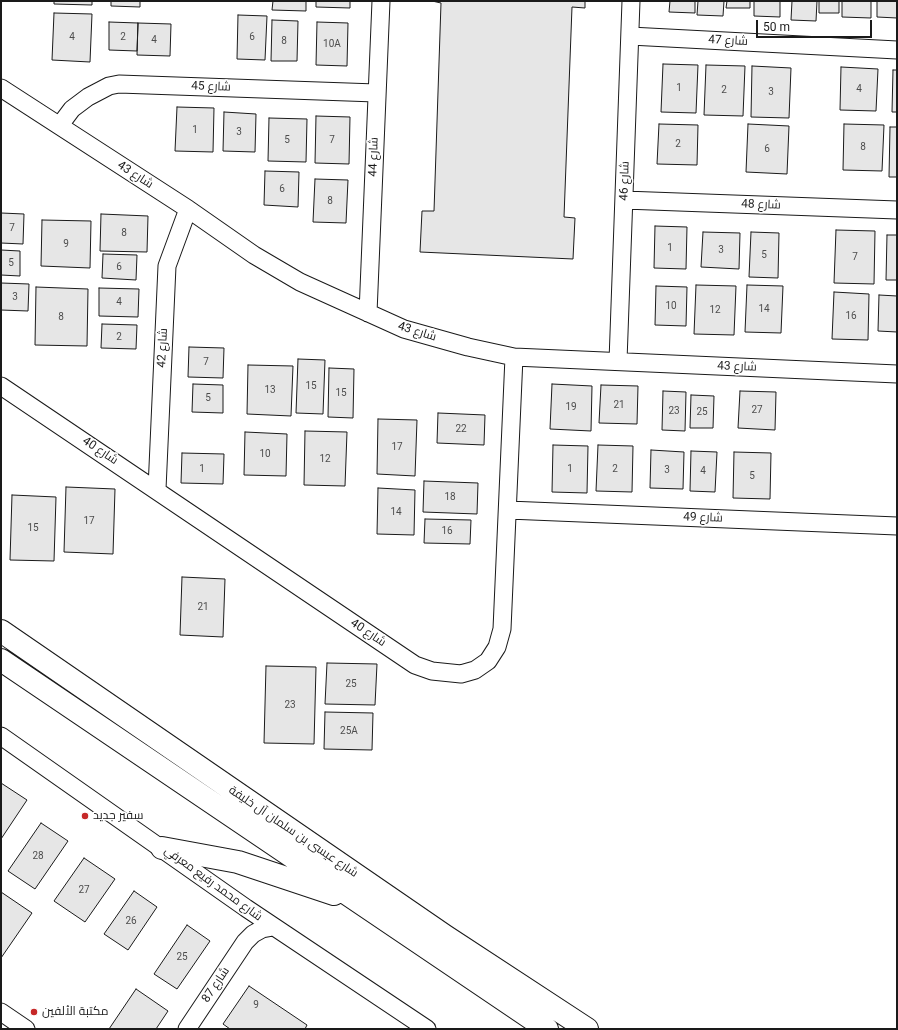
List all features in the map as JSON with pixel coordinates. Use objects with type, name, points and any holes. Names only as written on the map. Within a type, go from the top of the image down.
[{"type":"highway","name":"شارع عيسى بن سلمان آل خليفة","points":[[1,631],[438,931],[587,1029]]},
{"type":"highway","name":"شارع عيسى بن سلمان آل خليفة","points":[[1,660],[547,1029]]},
{"type":"highway","points":[[162,848],[238,862],[360,903]]},
{"type":"street","name":"شارع 44","points":[[368,313],[381,1]]},
{"type":"street","name":"شارع 46","points":[[618,362],[632,1]]},
{"type":"street","name":"شارع 47","points":[[630,36],[897,50]]},
{"type":"street","name":"شارع 45","points":[[60,125],[72,109],[88,97],[109,86],[119,84],[376,93]]},
{"type":"street","name":"شارع 43","points":[[1,88],[60,125],[254,256],[300,282],[404,329],[468,347],[514,357],[897,374]]},
{"type":"street","name":"شارع 48","points":[[624,200],[897,210]]},
{"type":"street","name":"شارع 42","points":[[157,490],[167,266],[188,210]]},
{"type":"street","name":"شارع 40","points":[[1,386],[415,665],[432,671],[452,674],[468,673],[482,666],[493,654],[500,639],[508,510],[514,357]]},
{"type":"street","name":"شارع 49","points":[[508,510],[897,526]]},
{"type":"street","name":"شارع محمد رفيع معرفي","points":[[1,736],[8,747],[162,848],[273,927],[427,1029]]},
{"type":"street","name":"شارع 87","points":[[245,942],[248,920],[246,908]]},
{"type":"street","name":"شارع 87","points":[[187,1029],[245,942],[253,934],[262,929],[273,927]]},
{"type":"street","points":[[1,1012],[26,1029]]},
{"type":"building","points":[[54,1],[92,1],[92,5],[54,4]]},
{"type":"building","points":[[111,1],[140,1],[140,7],[111,6]]},
{"type":"building","points":[[273,1],[306,1],[306,11],[272,10]]},
{"type":"building","points":[[316,1],[350,1],[350,8],[316,7]]},
{"type":"building","points":[[432,1],[585,1],[585,8],[572,7],[564,217],[575,218],[573,259],[420,252],[422,211],[434,211],[441,3]]},
{"type":"building","points":[[670,1],[695,1],[695,13],[669,12]]},
{"type":"building","points":[[698,1],[724,1],[723,16],[697,15]]},
{"type":"building","points":[[727,1],[750,1],[750,8],[726,8]]},
{"type":"building","points":[[754,1],[780,1],[780,17],[754,16]]},
{"type":"building","points":[[792,1],[817,1],[816,21],[791,20]]},
{"type":"building","points":[[819,1],[839,1],[839,13],[819,13]]},
{"type":"building","points":[[842,1],[871,1],[871,18],[842,17]]},
{"type":"building","points":[[877,1],[897,1],[897,18],[877,17]]},
{"type":"building","points":[[54,13],[92,14],[90,62],[52,60]]},
{"type":"building","points":[[238,15],[267,16],[265,60],[237,59]]},
{"type":"building","points":[[272,20],[298,21],[297,61],[271,61]]},
{"type":"building","points":[[109,22],[138,23],[137,51],[109,50]]},
{"type":"building","points":[[317,22],[348,23],[347,66],[316,65]]},
{"type":"building","points":[[138,23],[171,24],[170,56],[137,55]]},
{"type":"building","points":[[663,64],[698,65],[696,113],[661,112]]},
{"type":"building","points":[[706,65],[745,66],[743,116],[704,115]]},
{"type":"building","points":[[752,66],[791,68],[789,118],[751,117]]},
{"type":"building","points":[[841,67],[878,69],[876,111],[840,110]]},
{"type":"building","points":[[893,70],[897,70],[897,112],[892,112]]},
{"type":"building","points":[[177,107],[214,108],[213,152],[175,151]]},
{"type":"building","points":[[224,112],[256,114],[255,152],[223,151]]},
{"type":"building","points":[[316,116],[350,117],[349,164],[315,163]]},
{"type":"building","points":[[269,118],[307,119],[306,162],[268,161]]},
{"type":"building","points":[[659,124],[698,125],[697,165],[657,164]]},
{"type":"building","points":[[748,124],[789,126],[787,174],[746,172]]},
{"type":"building","points":[[844,124],[884,125],[882,171],[843,170]]},
{"type":"building","points":[[890,127],[897,127],[897,177],[889,177]]},
{"type":"building","points":[[265,171],[299,172],[298,207],[264,205]]},
{"type":"building","points":[[315,179],[348,180],[346,223],[313,222]]},
{"type":"building","points":[[1,213],[24,214],[23,244],[1,243]]},
{"type":"building","points":[[101,214],[148,216],[147,252],[100,251]]},
{"type":"building","points":[[42,220],[91,221],[90,268],[41,266]]},
{"type":"building","points":[[655,226],[687,227],[686,269],[654,268]]},
{"type":"building","points":[[836,230],[875,231],[874,284],[834,283]]},
{"type":"building","points":[[703,232],[740,233],[739,269],[701,267]]},
{"type":"building","points":[[751,232],[779,233],[778,278],[749,277]]},
{"type":"building","points":[[887,235],[897,235],[897,280],[886,280]]},
{"type":"building","points":[[1,250],[20,251],[20,276],[1,275]]},
{"type":"building","points":[[103,254],[137,255],[136,280],[102,278]]},
{"type":"building","points":[[1,283],[29,284],[28,311],[1,310]]},
{"type":"building","points":[[696,285],[736,286],[734,335],[694,334]]},
{"type":"building","points":[[747,285],[783,286],[781,333],[745,332]]},
{"type":"building","points":[[656,286],[687,287],[686,326],[655,325]]},
{"type":"building","points":[[36,287],[88,289],[87,346],[35,345]]},
{"type":"building","points":[[99,288],[139,289],[138,317],[99,316]]},
{"type":"building","points":[[834,292],[869,294],[868,340],[832,339]]},
{"type":"building","points":[[879,295],[897,296],[897,332],[878,331]]},
{"type":"building","points":[[102,324],[137,325],[136,349],[101,348]]},
{"type":"building","points":[[189,347],[224,348],[223,378],[188,377]]},
{"type":"building","points":[[298,359],[325,360],[323,414],[296,413]]},
{"type":"building","points":[[248,365],[293,366],[291,416],[247,414]]},
{"type":"building","points":[[329,368],[354,369],[353,418],[328,417]]},
{"type":"building","points":[[193,384],[223,385],[223,413],[192,412]]},
{"type":"building","points":[[552,384],[592,386],[591,431],[550,429]]},
{"type":"building","points":[[601,385],[638,386],[637,424],[599,423]]},
{"type":"building","points":[[663,391],[686,392],[685,431],[662,430]]},
{"type":"building","points":[[740,391],[776,392],[775,430],[738,428]]},
{"type":"building","points":[[691,395],[714,396],[713,428],[690,428]]},
{"type":"building","points":[[438,413],[485,415],[484,445],[437,443]]},
{"type":"building","points":[[378,419],[417,420],[415,476],[377,474]]},
{"type":"building","points":[[305,431],[347,432],[345,486],[304,485]]},
{"type":"building","points":[[245,432],[287,434],[286,476],[244,475]]},
{"type":"building","points":[[553,445],[588,446],[587,493],[552,492]]},
{"type":"building","points":[[598,445],[633,446],[632,492],[596,491]]},
{"type":"building","points":[[651,450],[684,452],[683,489],[650,488]]},
{"type":"building","points":[[691,451],[717,452],[715,492],[690,491]]},
{"type":"building","points":[[734,452],[771,453],[770,499],[733,498]]},
{"type":"building","points":[[182,453],[224,454],[223,484],[181,483]]},
{"type":"building","points":[[424,481],[478,483],[477,514],[423,512]]},
{"type":"building","points":[[66,487],[115,489],[113,554],[64,552]]},
{"type":"building","points":[[378,488],[415,490],[414,535],[377,534]]},
{"type":"building","points":[[12,495],[56,497],[54,561],[10,560]]},
{"type":"building","points":[[425,519],[471,520],[470,544],[424,543]]},
{"type":"building","points":[[182,577],[225,579],[223,637],[180,635]]},
{"type":"building","points":[[327,663],[377,664],[375,705],[325,704]]},
{"type":"building","points":[[266,666],[316,667],[314,744],[264,743]]},
{"type":"building","points":[[325,712],[373,713],[372,750],[324,749]]},
{"type":"building","points":[[1,783],[27,800],[1,839]]},
{"type":"building","points":[[41,823],[68,841],[35,889],[8,871]]},
{"type":"building","points":[[84,858],[115,879],[85,922],[54,901]]},
{"type":"building","points":[[134,891],[157,907],[128,950],[104,934]]},
{"type":"building","points":[[1,892],[32,913],[1,958]]},
{"type":"building","points":[[187,925],[210,941],[177,989],[154,974]]},
{"type":"building","points":[[249,986],[307,1025],[305,1029],[230,1029],[223,1024]]},
{"type":"building","points":[[136,989],[168,1011],[156,1029],[109,1029]]},
{"type":"place","name":"سفير جديد","points":[[85,816]]},
{"type":"place","name":"مكتبة الألفين","points":[[34,1012]]}]
